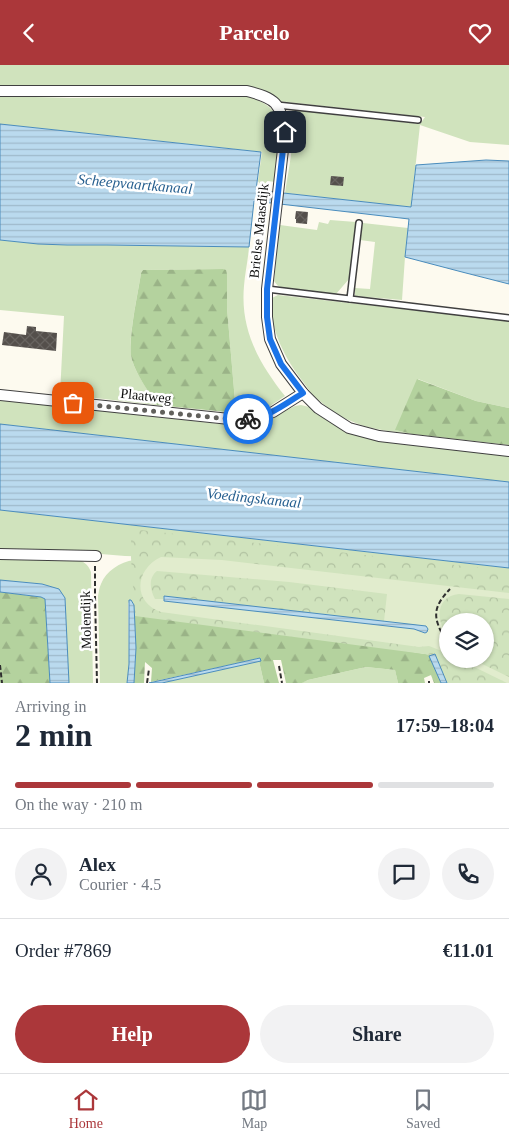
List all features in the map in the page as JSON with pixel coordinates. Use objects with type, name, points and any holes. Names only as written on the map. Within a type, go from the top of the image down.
[{"type":"street","points":[[0,91],[247,91],[264,95],[277,105]]},
{"type":"street","name":"Brielse Maasdijk","points":[[277,105],[283,118],[285,132],[267,289],[267,317],[270,339],[281,364],[303,393]]},
{"type":"street","points":[[303,393],[318,408],[349,428],[379,436],[509,451]]},
{"type":"street","name":"Plaatweg","points":[[0,395],[239,420],[257,418],[273,412],[303,393]]},
{"type":"street","points":[[0,554],[96,556]]},
{"type":"lane","points":[[277,105],[418,120]]},
{"type":"lane","points":[[350,299],[359,223]]},
{"type":"lane","points":[[267,289],[509,318]]},
{"type":"path","name":"Molendijk","points":[[96,556],[97,683]]},
{"type":"path","points":[[439,626],[436,612],[438,604],[450,589]]},
{"type":"path","points":[[0,665],[2,683]]},
{"type":"path","points":[[279,666],[282,683]]},
{"type":"path","points":[[147,683],[149,669]]},
{"type":"green space","points":[[0,65],[509,65],[509,145],[470,142],[420,125],[411,207],[285,193],[293,132],[290,114],[293,109],[420,124],[425,117],[278,101],[265,92],[41,89],[0,85]]},
{"type":"green space","points":[[0,96],[70,98],[249,97],[271,108],[280,124],[276,182],[267,181],[266,185],[260,184],[258,181],[262,152],[0,124]]},
{"type":"green space","points":[[330,220],[356,222],[349,279],[336,294],[278,286],[274,281],[280,225],[317,230],[319,222],[328,224]]},
{"type":"green space","points":[[363,223],[408,228],[402,300],[355,296],[355,288],[370,289],[375,242],[360,240]]},
{"type":"green space","points":[[0,240],[67,245],[249,247],[244,281],[245,317],[248,331],[267,371],[285,396],[257,412],[236,413],[227,308],[227,274],[223,269],[143,270],[141,273],[132,330],[131,352],[137,372],[157,405],[60,394],[64,316],[0,310]]},
{"type":"green space","points":[[143,270],[226,270],[227,274],[227,308],[236,413],[157,405],[137,372],[131,352],[132,330],[141,273]]},
{"type":"green space","points":[[278,295],[509,321],[509,408],[476,401],[418,379],[396,430],[412,434],[373,428],[346,419],[314,396],[285,354],[276,332],[271,309],[272,298]]},
{"type":"green space","points":[[417,379],[476,401],[509,408],[509,445],[412,434],[395,430]]},
{"type":"green space","points":[[0,400],[239,426],[255,426],[295,406],[301,405],[309,407],[333,424],[371,439],[391,443],[509,456],[509,482],[0,424]]},
{"type":"green space","points":[[0,510],[509,568],[509,593],[205,558],[0,551]]},
{"type":"green space","points":[[131,529],[509,571],[509,683],[444,683],[432,655],[135,616]]},
{"type":"green space","points":[[0,557],[75,558],[88,567],[91,572],[93,683],[69,683],[65,598],[58,589],[42,584],[0,580]]},
{"type":"green space","points":[[161,557],[222,560],[509,593],[509,599],[459,594],[449,597],[442,603],[439,613],[439,650],[429,646],[419,647],[161,612],[145,601],[141,593],[140,585],[146,569],[152,562]],"holes":[[[157,571],[289,582],[387,594],[384,621],[164,596],[163,599],[155,599],[151,581]]]},
{"type":"green space","points":[[134,560],[161,612],[134,605],[131,600],[128,603],[129,664],[127,683],[100,683],[98,596],[100,587],[103,579],[114,568]]},
{"type":"green space","points":[[0,592],[45,599],[50,683],[0,683]]},
{"type":"green space","points":[[134,605],[161,612],[432,655],[430,656],[441,683],[434,683],[431,675],[424,678],[425,683],[398,683],[395,670],[366,667],[302,683],[286,683],[281,660],[273,660],[279,683],[264,683],[260,658],[151,682],[152,668],[145,662],[144,683],[134,683],[136,648]]},
{"type":"green space","points":[[259,661],[264,683],[163,683]]},
{"type":"green space","points":[[366,667],[395,670],[398,683],[301,683],[308,680]]},
{"type":"green space","points":[[476,668],[490,668],[509,677],[509,683]]},
{"type":"water","name":"Scheepvaartkanaal","points":[[0,124],[261,152],[256,190],[411,207],[416,165],[486,160],[509,161],[509,284],[405,257],[409,219],[254,201],[249,247],[67,245],[0,240]]},
{"type":"water","name":"Voedingskanaal","points":[[0,424],[509,482],[509,568],[0,510]]},
{"type":"water","points":[[0,580],[42,584],[59,589],[65,598],[69,683],[50,683],[45,599],[0,592]]},
{"type":"water","points":[[164,596],[426,626],[428,629],[425,633],[414,629],[164,601]]},
{"type":"water","points":[[129,600],[134,605],[136,648],[134,683],[127,683],[129,664]]},
{"type":"water","points":[[435,654],[439,668],[441,668],[447,683],[441,683],[429,656]]},
{"type":"water","points":[[260,658],[261,661],[162,683],[149,683]]},
{"type":"building","points":[[331,176],[344,177],[343,186],[330,185]]},
{"type":"building","points":[[296,211],[308,212],[307,224],[296,223]]},
{"type":"building","points":[[27,326],[36,327],[36,331],[57,333],[56,351],[2,345],[4,332],[26,335]]},
{"type":"way so far","points":[[73,403],[239,420],[248,419]]},
{"type":"route","points":[[248,419],[273,412],[303,393],[281,364],[270,339],[267,317],[267,289],[285,132]]}]
